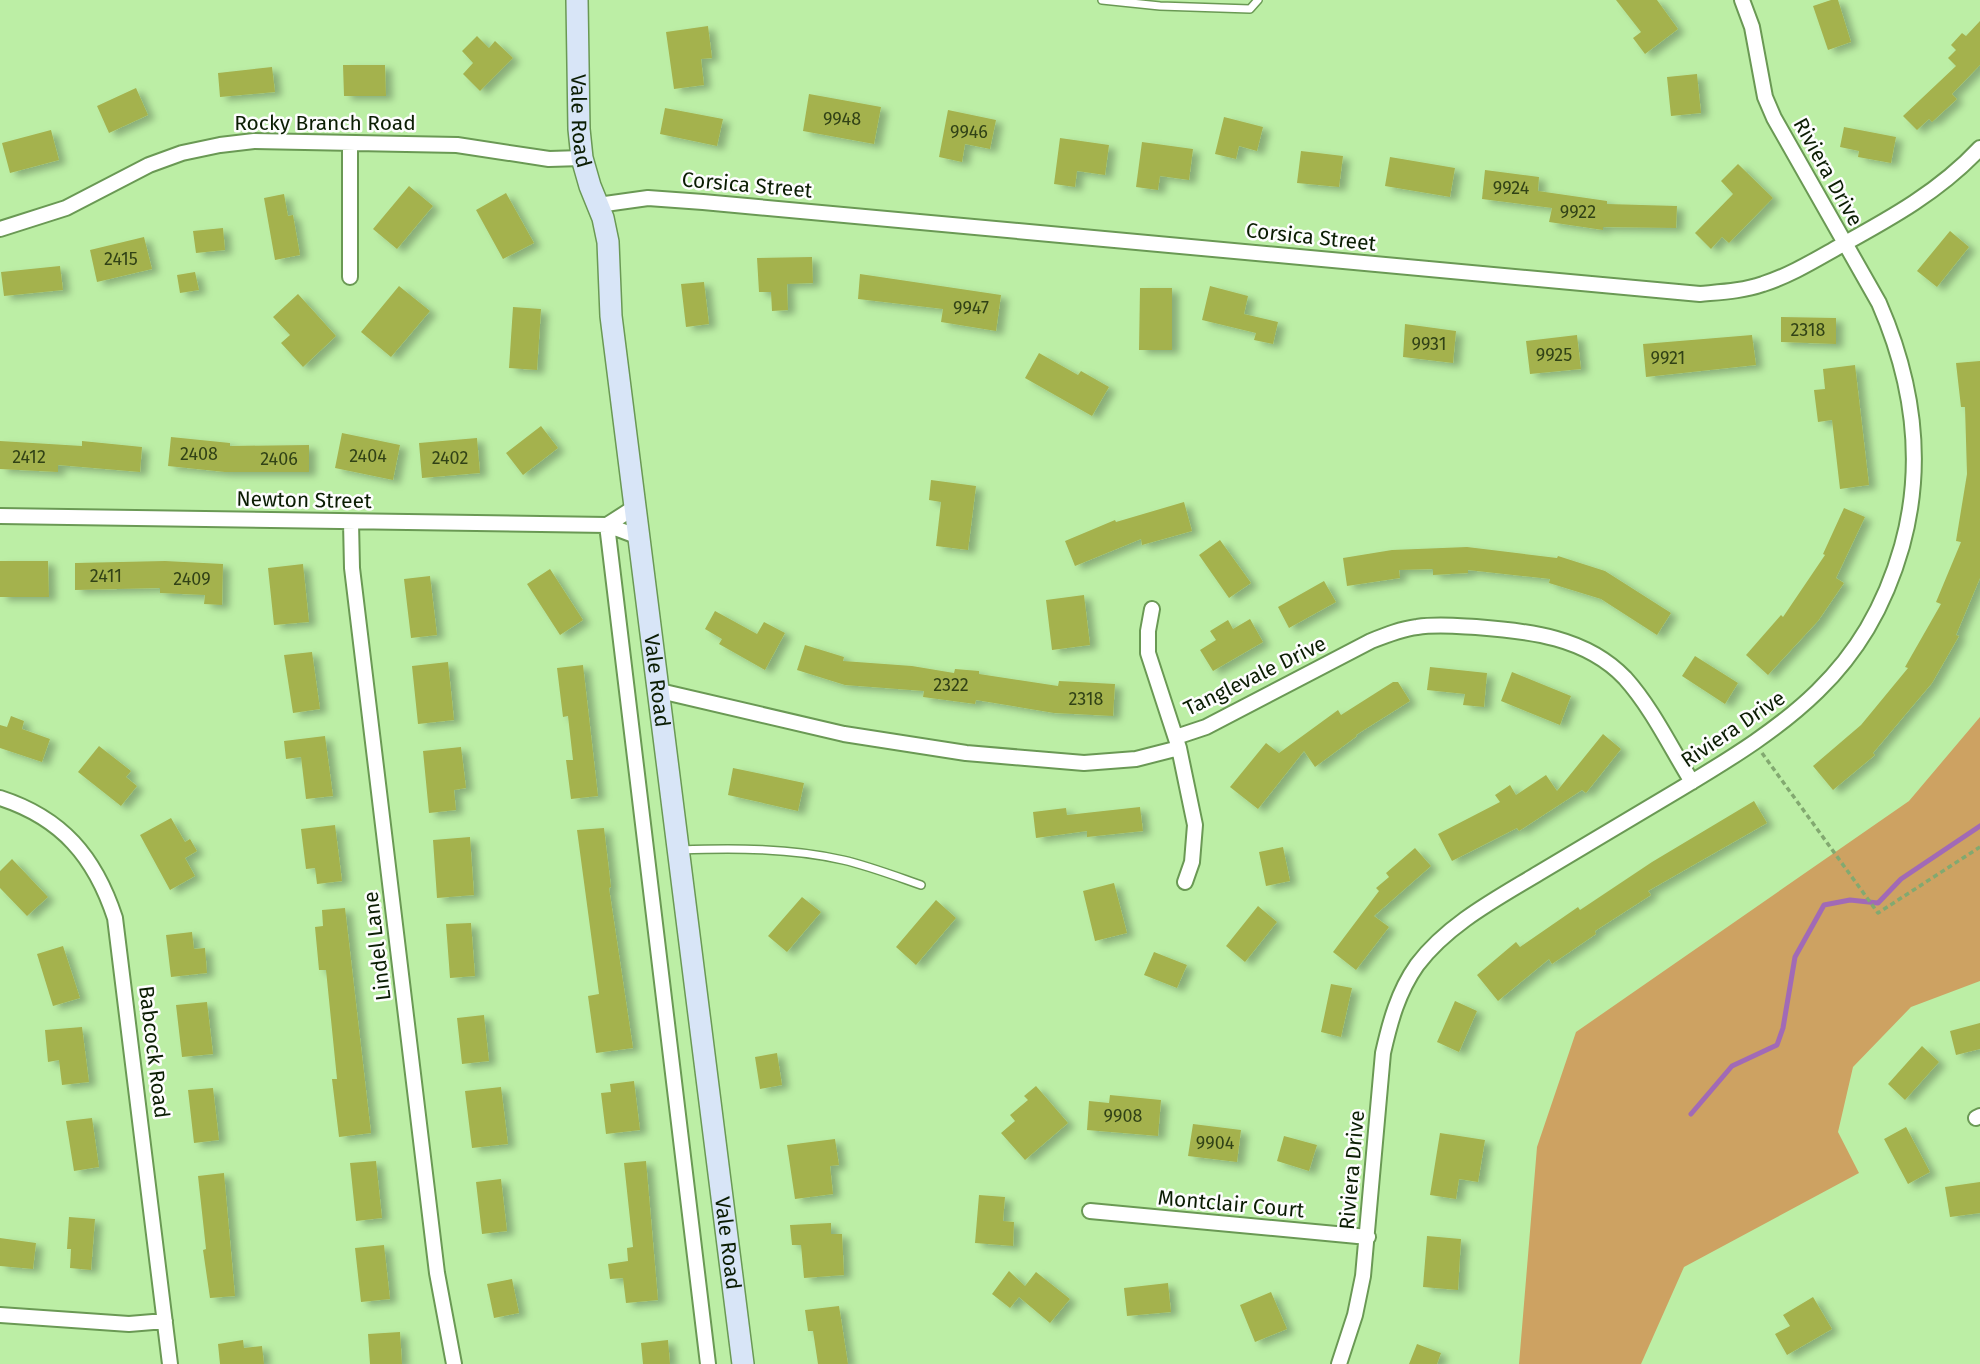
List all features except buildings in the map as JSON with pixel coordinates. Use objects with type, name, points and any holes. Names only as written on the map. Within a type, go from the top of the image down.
[{"type":"main road","name":"Vale Road","points":[[577,0],[582,158],[608,242],[611,316],[743,1364]]},
{"type":"street","name":"Riviera Drive","points":[[1339,1364],[1355,1315],[1363,1276],[1383,1054],[1402,990],[1417,966],[1448,933],[1495,899],[1692,782],[1781,725],[1814,697],[1864,635],[1897,564],[1913,491],[1912,411],[1903,370],[1879,303],[1774,118],[1765,97],[1752,27],[1742,0]]},
{"type":"street","name":"Rocky Branch Road","points":[[0,229],[66,208],[149,165],[182,153],[220,145],[254,141],[457,145],[549,159],[582,158]]},
{"type":"street","points":[[350,143],[350,276]]},
{"type":"street","name":"Corsica Street","points":[[598,205],[648,198],[703,202],[1700,294],[1729,292],[1761,285],[1791,273],[1910,206],[1942,183],[1980,148]]},
{"type":"street","points":[[635,507],[607,524],[708,1364]]},
{"type":"street","name":"Newton Street","points":[[0,516],[607,524],[639,537]]},
{"type":"street","name":"Lindel Lane","points":[[351,522],[352,568],[435,1260],[454,1364]]},
{"type":"street","points":[[1152,609],[1148,653],[1177,743],[1195,833],[1192,862],[1185,881]]},
{"type":"street","name":"Tanglevale Drive","points":[[660,691],[844,734],[915,747],[1084,763],[1136,759],[1177,743],[1390,633],[1415,627],[1442,625],[1496,629],[1559,639],[1605,661],[1624,677],[1639,696],[1692,782]]},
{"type":"street","name":"Babcock Road","points":[[0,799],[19,804],[43,817],[82,850],[107,892],[115,918],[170,1364]]},
{"type":"street","name":"Montclair Court","points":[[1090,1211],[1368,1237]]},
{"type":"street","points":[[0,1315],[129,1324],[165,1321]]},
{"type":"lane","points":[[1102,0],[1250,9]]},
{"type":"lane","points":[[1240,0],[1250,9]]},
{"type":"lane","points":[[1250,9],[1258,0]]},
{"type":"lane","points":[[679,850],[786,852],[845,860],[921,885]]},
{"type":"path","points":[[1755,743],[1878,913],[1980,847]]},
{"type":"shaded area","points":[[1980,717],[1980,981],[1911,1007],[1853,1067],[1838,1132],[1859,1173],[1684,1267],[1641,1364],[1519,1364],[1537,1147],[1576,1032],[1909,801]]},
{"type":"waterway","points":[[1691,1114],[1732,1066],[1777,1045],[1783,1028],[1795,957],[1824,905],[1850,900],[1878,903],[1901,879],[1980,826]]}]
